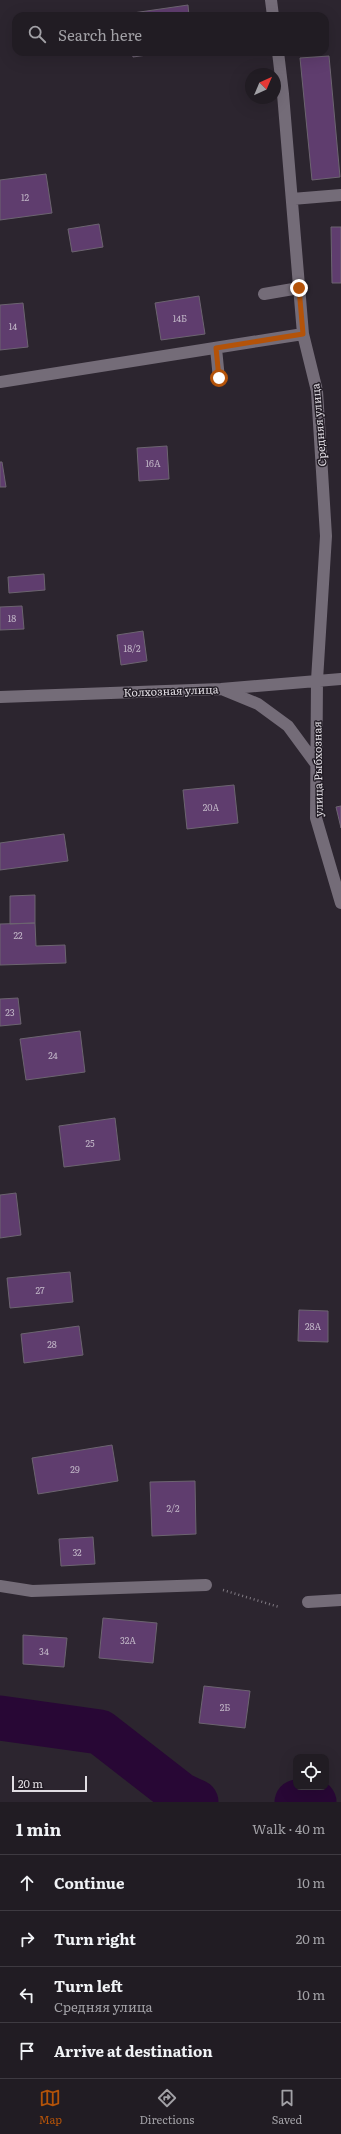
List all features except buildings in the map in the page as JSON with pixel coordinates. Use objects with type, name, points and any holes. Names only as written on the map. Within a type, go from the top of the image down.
[{"type":"street","points":[[271,0],[272,12]]},
{"type":"street","name":"Средняя улица","points":[[278,56],[303,334],[316,391],[326,536],[317,680]]},
{"type":"street","points":[[292,199],[341,195]]},
{"type":"street","points":[[264,294],[299,288]]},
{"type":"street","points":[[0,382],[303,334]]},
{"type":"street","points":[[216,348],[219,378]]},
{"type":"street","name":"Колхозная улица","points":[[0,697],[221,689],[341,679]]},
{"type":"street","name":"улица Рыбхозная","points":[[317,680],[316,818],[341,903]]},
{"type":"street","points":[[221,689],[258,704],[288,726],[316,764]]},
{"type":"street","points":[[0,1586],[32,1591],[206,1585]]},
{"type":"street","points":[[308,1602],[341,1600]]},
{"type":"path","points":[[206,1585],[279,1607]]},
{"type":"waterway","points":[[0,1718],[100,1732],[181,1795],[196,1802]]},
{"type":"waterway","points":[[297,1802],[305,1800],[314,1802]]},
{"type":"route","points":[[219,378],[216,348],[303,334],[299,288]]}]
